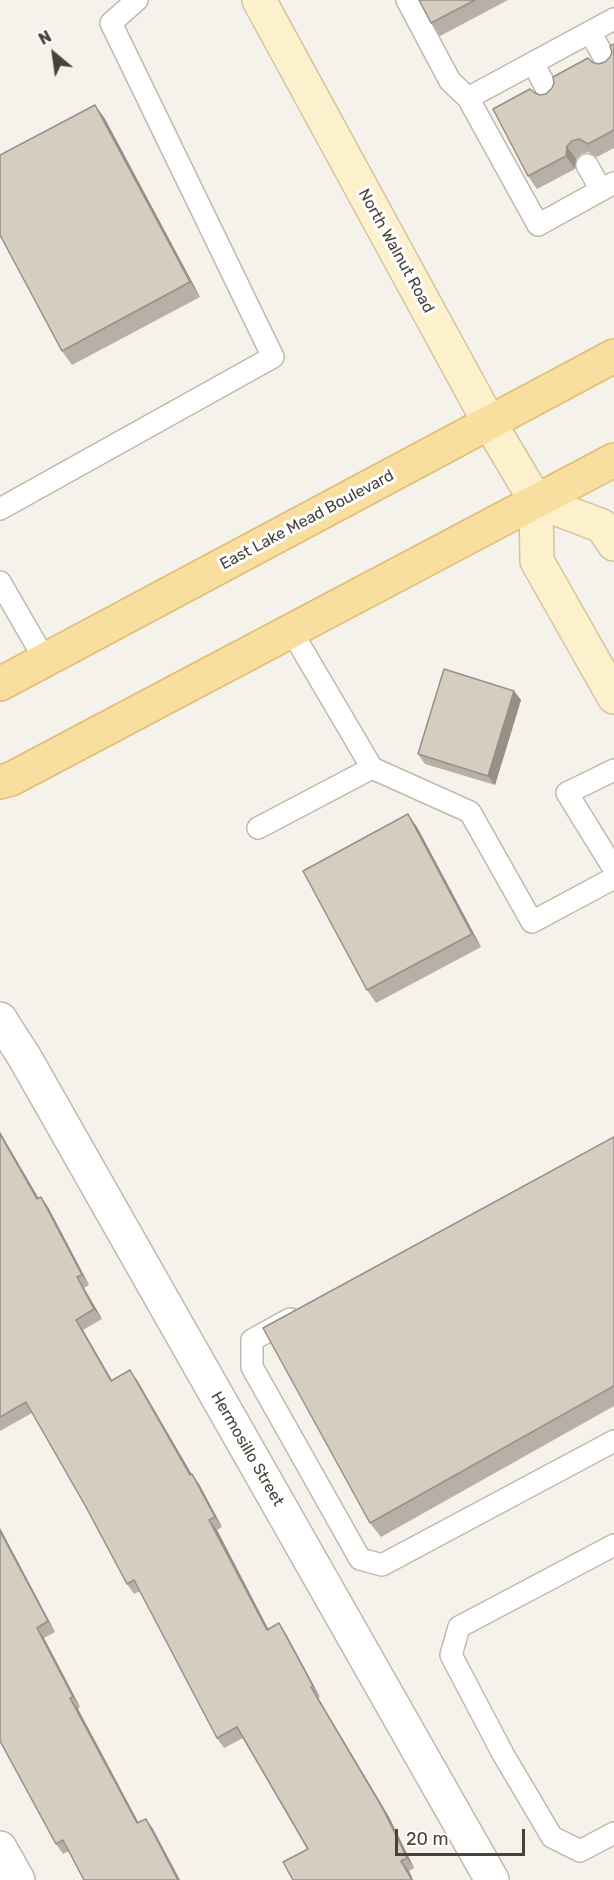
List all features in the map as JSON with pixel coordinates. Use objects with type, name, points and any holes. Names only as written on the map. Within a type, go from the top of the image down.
[{"type":"main road","name":"East Lake Mead Boulevard","points":[[0,684],[614,356]]},
{"type":"main road","points":[[0,782],[11,779],[292,632],[614,460]]},
{"type":"street","name":"North Walnut Road","points":[[260,0],[489,422],[536,501],[537,561],[614,697]]},
{"type":"street","points":[[536,501],[602,526],[614,544]]},
{"type":"street","name":"Hermosillo Street","points":[[0,1019],[12,1065],[492,1880]]},
{"type":"street","points":[[0,1848],[18,1880]]},
{"type":"lane","points":[[0,509],[273,357],[111,23],[136,0]]},
{"type":"lane","points":[[407,0],[450,81],[468,98],[538,225],[608,187],[587,165]]},
{"type":"lane","points":[[468,98],[614,19]]},
{"type":"lane","points":[[590,32],[608,64]]},
{"type":"lane","points":[[533,63],[550,95]]},
{"type":"lane","points":[[0,582],[45,660]]},
{"type":"lane","points":[[292,632],[372,768],[470,812],[532,922],[614,878]]},
{"type":"lane","points":[[258,828],[372,768]]},
{"type":"lane","points":[[614,770],[567,793],[614,868]]},
{"type":"lane","points":[[304,1311],[252,1340],[252,1367],[360,1558],[382,1564],[614,1441]]},
{"type":"lane","points":[[614,1545],[459,1628],[451,1655],[503,1754],[552,1837],[580,1851],[614,1833]]},
{"type":"building","points":[[419,0],[475,0],[431,23]]},
{"type":"building","points":[[614,44],[614,130],[588,144],[579,139],[572,141],[567,146],[566,156],[528,176],[493,109],[530,89],[540,95],[546,94],[552,88],[553,77],[588,58],[598,64],[605,62],[612,52],[610,46]]},
{"type":"building","points":[[95,105],[190,282],[62,351],[0,235],[0,155]]},
{"type":"building","points":[[444,669],[514,691],[488,776],[418,754]]},
{"type":"building","points":[[408,814],[472,934],[367,990],[303,871]]},
{"type":"building","points":[[0,1134],[37,1199],[41,1197],[82,1275],[77,1277],[94,1309],[76,1320],[111,1381],[130,1370],[215,1517],[209,1520],[267,1630],[279,1623],[313,1686],[311,1687],[382,1807],[407,1858],[401,1861],[412,1880],[293,1880],[283,1862],[308,1849],[237,1727],[217,1738],[134,1580],[127,1584],[26,1402],[0,1417]]},
{"type":"building","points":[[614,1137],[614,1386],[370,1523],[263,1328]]},
{"type":"building","points":[[0,1531],[48,1621],[37,1628],[73,1697],[70,1698],[137,1823],[146,1819],[178,1880],[84,1880],[63,1840],[56,1844],[0,1741]]}]
